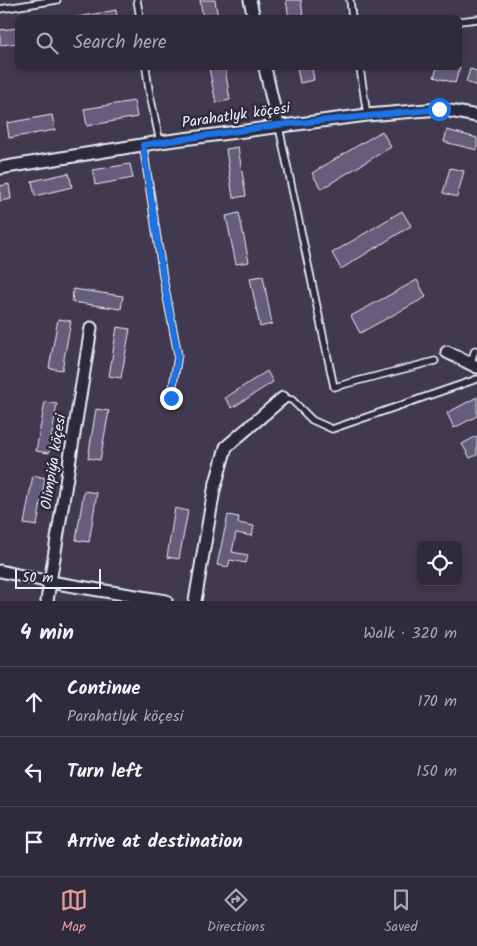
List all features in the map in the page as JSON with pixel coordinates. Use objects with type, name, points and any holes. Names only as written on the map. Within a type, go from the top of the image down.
[{"type":"street","points":[[250,0],[253,15]]},
{"type":"street","points":[[265,70],[278,125]]},
{"type":"street","name":"Parahatlyk köçesi","points":[[0,168],[160,142],[278,125],[367,115],[439,109],[477,116]]},
{"type":"street","name":"Olimpiýa köçesi","points":[[47,601],[91,328]]},
{"type":"street","points":[[447,352],[474,365]]},
{"type":"street","points":[[195,601],[214,490],[226,448],[283,398]]},
{"type":"street","points":[[0,570],[50,582],[166,601]]},
{"type":"lane","points":[[0,9],[58,0]]},
{"type":"lane","points":[[137,0],[140,15]]},
{"type":"lane","points":[[350,0],[352,15]]},
{"type":"lane","points":[[462,21],[477,19]]},
{"type":"lane","points":[[146,70],[148,90],[160,142]]},
{"type":"lane","points":[[360,70],[367,115]]},
{"type":"lane","points":[[278,125],[334,388],[436,361]]},
{"type":"lane","points":[[143,145],[163,277],[178,355],[171,398]]},
{"type":"lane","points":[[474,365],[475,350]]},
{"type":"lane","points":[[283,398],[292,400],[312,420],[332,429],[477,379]]},
{"type":"building","points":[[200,0],[215,0],[218,15],[202,15]]},
{"type":"building","points":[[286,0],[301,0],[303,15],[288,15]]},
{"type":"building","points":[[116,10],[117,15],[89,15]]},
{"type":"building","points":[[15,28],[15,43],[0,45],[0,30]]},
{"type":"building","points":[[470,69],[477,71],[477,86],[466,82]]},
{"type":"building","points":[[209,70],[225,70],[230,100],[216,103]]},
{"type":"building","points":[[297,70],[312,70],[314,80],[300,83]]},
{"type":"building","points":[[436,70],[459,70],[455,83],[434,77]]},
{"type":"building","points":[[134,101],[137,117],[87,126],[84,109]]},
{"type":"building","points":[[52,115],[55,130],[9,138],[7,123]]},
{"type":"building","points":[[447,130],[477,138],[477,150],[444,142]]},
{"type":"building","points":[[382,131],[391,147],[321,189],[312,173]]},
{"type":"building","points":[[238,147],[246,196],[233,198],[226,149]]},
{"type":"building","points":[[130,164],[133,178],[95,185],[93,170]]},
{"type":"building","points":[[450,168],[464,171],[457,197],[443,193]]},
{"type":"building","points":[[69,173],[72,187],[35,196],[32,181]]},
{"type":"building","points":[[9,184],[11,199],[0,201],[0,186]]},
{"type":"building","points":[[402,211],[411,226],[341,269],[332,253]]},
{"type":"building","points":[[239,213],[249,262],[236,264],[226,216]]},
{"type":"building","points":[[263,276],[272,324],[260,327],[250,278]]},
{"type":"building","points":[[417,280],[426,297],[360,333],[351,316]]},
{"type":"building","points":[[73,289],[123,296],[121,309],[72,302]]},
{"type":"building","points":[[58,319],[71,321],[62,370],[49,368]]},
{"type":"building","points":[[117,327],[130,329],[121,378],[109,376]]},
{"type":"building","points":[[267,371],[273,382],[232,408],[225,398]]},
{"type":"building","points":[[477,397],[477,416],[454,428],[447,413]]},
{"type":"building","points":[[45,402],[57,404],[49,453],[36,451]]},
{"type":"building","points":[[96,409],[109,411],[100,460],[88,458]]},
{"type":"building","points":[[477,436],[477,455],[470,458],[462,444]]},
{"type":"building","points":[[33,475],[45,478],[37,526],[24,524]]},
{"type":"building","points":[[84,491],[97,493],[89,542],[76,540]]},
{"type":"building","points":[[175,508],[188,511],[179,559],[167,557]]},
{"type":"building","points":[[228,515],[239,517],[238,523],[254,526],[252,536],[236,533],[232,552],[248,555],[246,563],[230,560],[228,567],[217,565]]},
{"type":"route","points":[[171,398],[178,355],[163,277],[143,145],[278,125],[439,109]]}]
